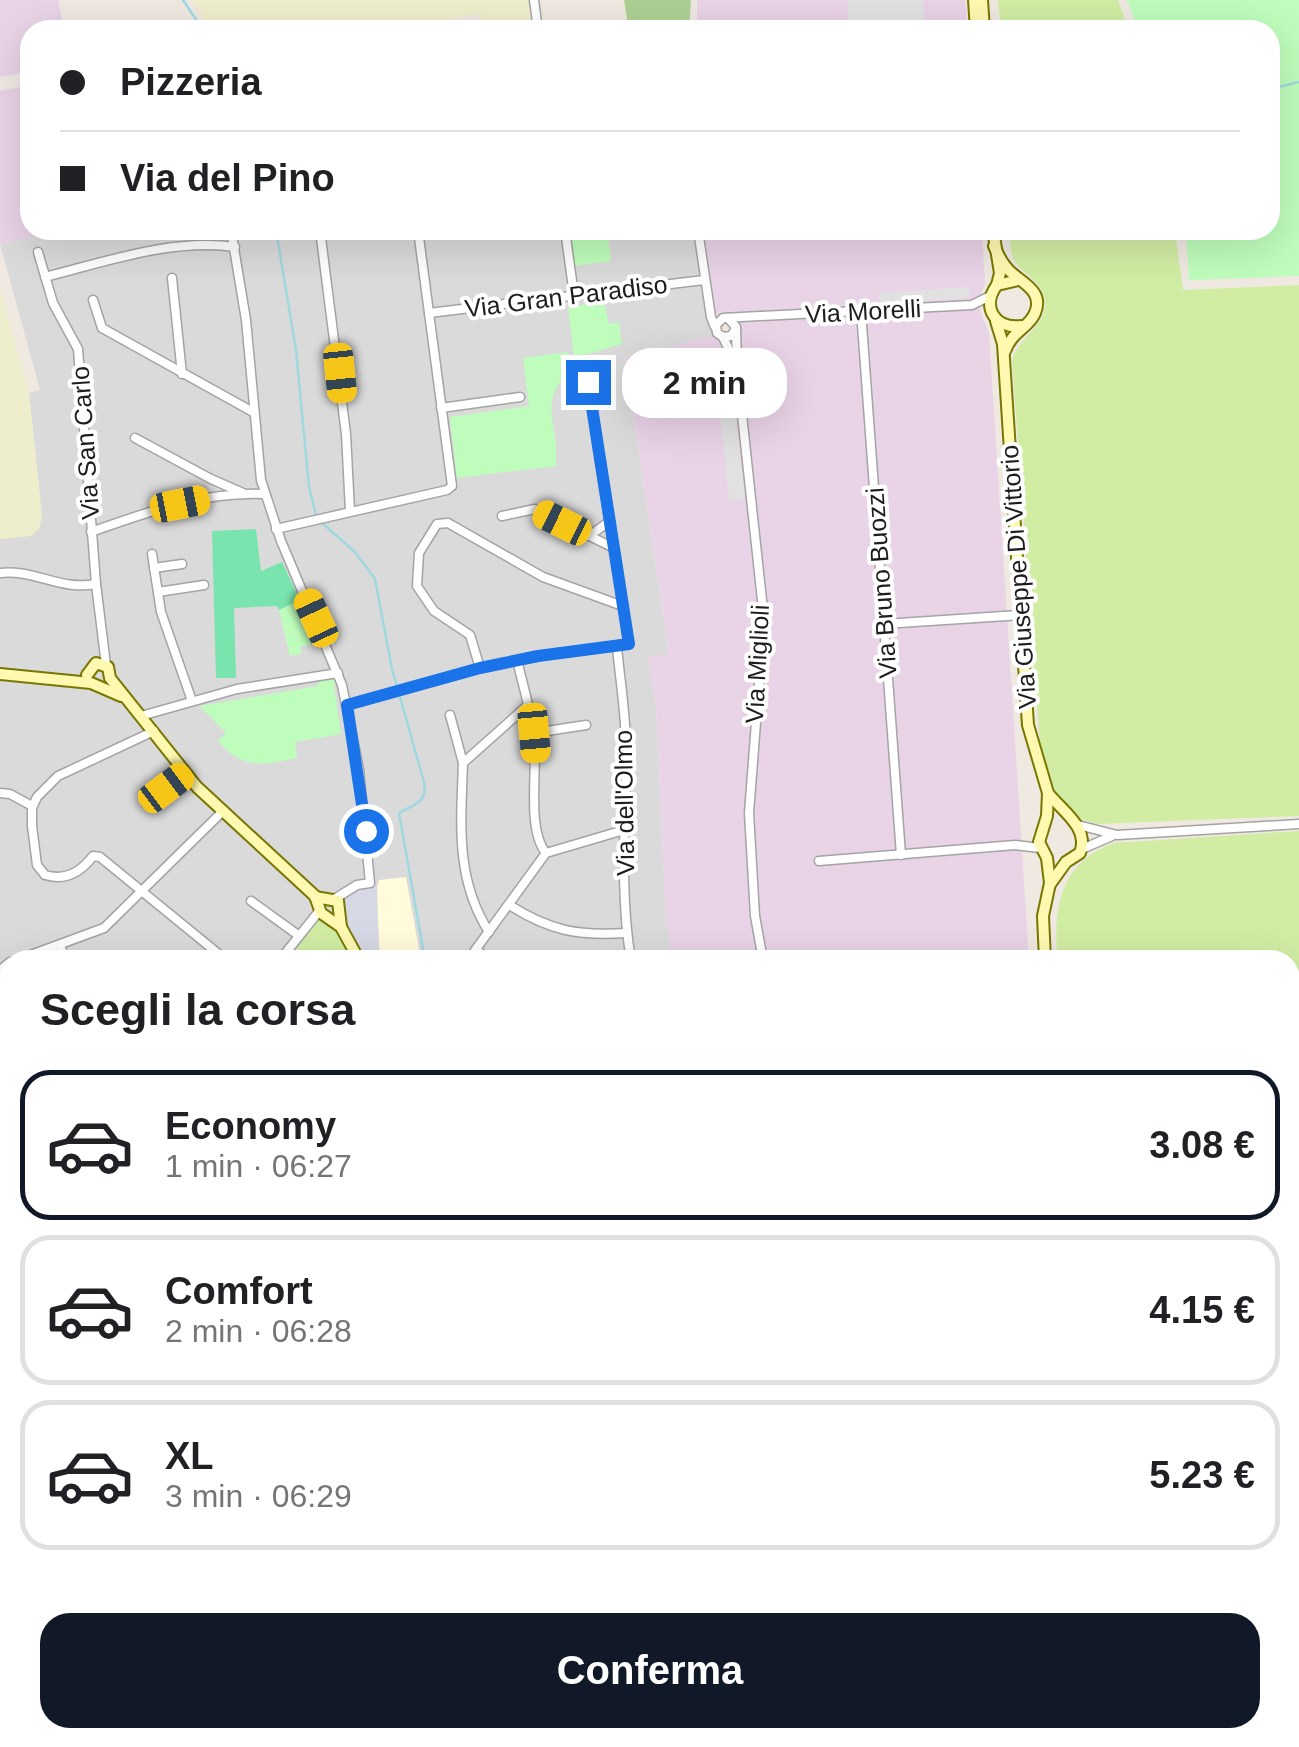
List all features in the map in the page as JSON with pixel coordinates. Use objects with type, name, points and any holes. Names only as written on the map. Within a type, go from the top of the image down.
[{"type":"main road","points":[[994,240],[1000,273],[998,285]]},
{"type":"main road","points":[[994,246],[1002,263],[1032,289],[1037,302],[1033,317],[1012,336],[1003,359]]},
{"type":"main road","points":[[1019,280],[1006,280],[990,296],[994,317],[1010,328],[1023,326]]},
{"type":"main road","name":"Via Giuseppe Di Vittorio","points":[[994,317],[1002,336],[1029,729],[1048,792],[1083,834],[1082,849]]},
{"type":"main road","points":[[93,681],[100,665],[185,774],[330,908],[353,950]]},
{"type":"main road","points":[[0,674],[59,681],[110,678]]},
{"type":"main road","points":[[93,681],[126,699]]},
{"type":"main road","name":"Via Giuseppe Di Vittorio","points":[[1045,950],[1044,916],[1050,883],[1043,828],[1048,792]]},
{"type":"main road","points":[[1043,828],[1059,818],[1073,822]]},
{"type":"main road","points":[[1050,883],[1082,849]]},
{"type":"main road","points":[[1044,853],[1066,862]]},
{"type":"street","points":[[233,240],[265,494],[276,529],[338,672],[347,705],[359,769],[370,883],[358,885],[311,920],[288,950]]},
{"type":"street","points":[[321,240],[341,388],[350,512]]},
{"type":"street","points":[[276,529],[451,488],[419,240]]},
{"type":"street","points":[[566,240],[574,295]]},
{"type":"street","points":[[699,240],[710,317],[737,368]]},
{"type":"street","points":[[45,277],[157,251],[212,245],[234,247]]},
{"type":"street","name":"Via San Carlo","points":[[38,252],[53,304],[78,350],[100,665]]},
{"type":"street","points":[[172,278],[182,374]]},
{"type":"street","name":"Via Gran Paradiso","points":[[428,312],[704,280]]},
{"type":"street","name":"Via Morelli","points":[[726,318],[972,305],[990,296]]},
{"type":"street","points":[[92,300],[102,328],[253,412]]},
{"type":"street","points":[[710,302],[735,328]]},
{"type":"street","name":"Via Morelli","points":[[972,305],[994,317]]},
{"type":"street","name":"Via Bruno Buozzi","points":[[861,312],[901,854]]},
{"type":"street","points":[[715,327],[726,318]]},
{"type":"street","name":"Via Morelli","points":[[723,337],[731,336],[735,328],[754,318]]},
{"type":"street","name":"Via Miglioli","points":[[735,328],[764,619],[748,812],[761,950]]},
{"type":"street","points":[[347,705],[480,668],[629,644],[587,377]]},
{"type":"street","points":[[441,408],[520,398]]},
{"type":"street","points":[[135,438],[244,493]]},
{"type":"street","points":[[210,479],[210,498]]},
{"type":"street","points":[[91,532],[160,508],[244,493],[265,494]]},
{"type":"street","points":[[502,516],[534,510],[614,548]]},
{"type":"street","points":[[589,536],[610,520]]},
{"type":"street","points":[[480,668],[470,635],[434,611],[417,586],[420,550],[440,522],[546,578],[620,605]]},
{"type":"street","points":[[152,554],[161,612],[192,700]]},
{"type":"street","points":[[154,568],[182,564]]},
{"type":"street","points":[[0,573],[26,573],[70,586],[96,584]]},
{"type":"street","points":[[158,592],[204,584]]},
{"type":"street","points":[[884,624],[1020,615]]},
{"type":"street","name":"Via dell'Olmo","points":[[617,646],[626,744],[624,830],[629,950]]},
{"type":"street","points":[[517,660],[534,733],[535,818],[539,844],[546,853]]},
{"type":"street","points":[[141,716],[237,689],[338,672]]},
{"type":"street","points":[[463,763],[528,705]]},
{"type":"street","points":[[450,715],[463,763],[460,844],[471,897],[489,932]]},
{"type":"street","points":[[534,733],[586,725]]},
{"type":"street","points":[[154,732],[58,776],[32,806],[35,856],[45,875],[68,876],[97,856],[214,950]]},
{"type":"street","points":[[146,803],[185,774]]},
{"type":"street","points":[[0,793],[32,806]]},
{"type":"street","points":[[45,950],[104,928],[222,812]]},
{"type":"street","points":[[1073,822],[1117,834],[1299,824]]},
{"type":"street","points":[[1015,845],[1043,828]]},
{"type":"street","points":[[476,950],[546,853],[624,830]]},
{"type":"street","points":[[1082,849],[1117,834]]},
{"type":"street","points":[[820,861],[1015,845],[1044,853]]},
{"type":"street","points":[[251,901],[298,936]]},
{"type":"street","points":[[509,905],[550,928],[626,933]]},
{"type":"street","points":[[60,945],[61,950]]},
{"type":"shaded area","points":[[0,0],[58,0],[62,20],[20,20],[20,74],[0,77]]},
{"type":"shaded area","points":[[697,0],[965,0],[967,20],[697,20]]},
{"type":"shaded area","points":[[847,0],[923,0],[925,20],[848,20]]},
{"type":"shaded area","points":[[20,87],[20,240],[0,244],[0,91]]},
{"type":"shaded area","points":[[20,240],[702,240],[715,336],[625,358],[669,655],[648,657],[656,706],[670,950],[0,950],[0,539],[31,535],[42,516],[29,393],[40,390],[0,244]]},
{"type":"shaded area","points":[[703,240],[983,240],[985,283],[978,304],[989,334],[1028,950],[670,950],[656,706],[648,657],[669,654],[625,357],[715,336],[720,342],[737,336],[735,319],[718,315],[713,309]]},
{"type":"shaded area","points":[[969,287],[969,298],[879,304],[879,293]]},
{"type":"shaded area","points":[[724,352],[730,370],[745,499],[729,501],[714,354]]},
{"type":"shaded area","points":[[406,877],[419,950],[379,950],[376,891],[379,880]]},
{"type":"shaded area","points":[[377,882],[379,950],[357,950],[343,927],[342,900],[361,886]]},
{"type":"green space","points":[[192,0],[528,0],[531,20],[481,20],[480,14],[444,20],[205,20]]},
{"type":"green space","points":[[624,0],[691,0],[690,20],[627,20]]},
{"type":"green space","points":[[998,0],[1118,0],[1125,20],[1000,20]]},
{"type":"green space","points":[[1127,0],[1299,0],[1299,276],[1189,280],[1187,240],[1280,240],[1280,20],[1135,20]]},
{"type":"green space","points":[[571,240],[608,240],[611,261],[574,266]]},
{"type":"green space","points":[[1010,240],[1176,240],[1183,290],[1299,285],[1299,816],[1098,824],[1080,819],[1056,793],[1040,744],[1012,361],[1043,315],[1045,299],[1011,251]]},
{"type":"green space","points":[[0,287],[29,393],[42,516],[39,529],[31,536],[0,539]]},
{"type":"green space","points":[[604,302],[609,324],[619,322],[622,344],[574,358],[568,307]]},
{"type":"green space","points":[[568,352],[572,365],[552,403],[556,466],[457,478],[450,417],[529,406],[523,358]]},
{"type":"green space","points":[[256,529],[261,571],[282,562],[300,600],[279,610],[277,606],[234,608],[236,678],[216,678],[212,531]]},
{"type":"green space","points":[[300,600],[321,642],[300,647],[301,654],[290,656],[279,610]]},
{"type":"green space","points":[[320,679],[338,682],[334,686],[341,734],[295,742],[297,758],[254,763],[236,757],[218,741],[226,733],[200,706],[318,686]]},
{"type":"green space","points":[[1299,831],[1299,950],[1057,950],[1059,906],[1070,876],[1095,852],[1113,843]]},
{"type":"green space","points":[[319,919],[335,926],[348,950],[295,950]]},
{"type":"waterway","points":[[183,0],[196,20]]},
{"type":"waterway","points":[[1280,87],[1299,82]]},
{"type":"waterway","points":[[278,240],[296,350],[309,487],[316,515]]},
{"type":"waterway","points":[[321,522],[355,552],[375,579],[392,669],[424,782],[422,798],[399,813],[423,950]]},
{"type":"route","points":[[366,831],[347,705],[480,668],[629,644],[588,382]]}]
